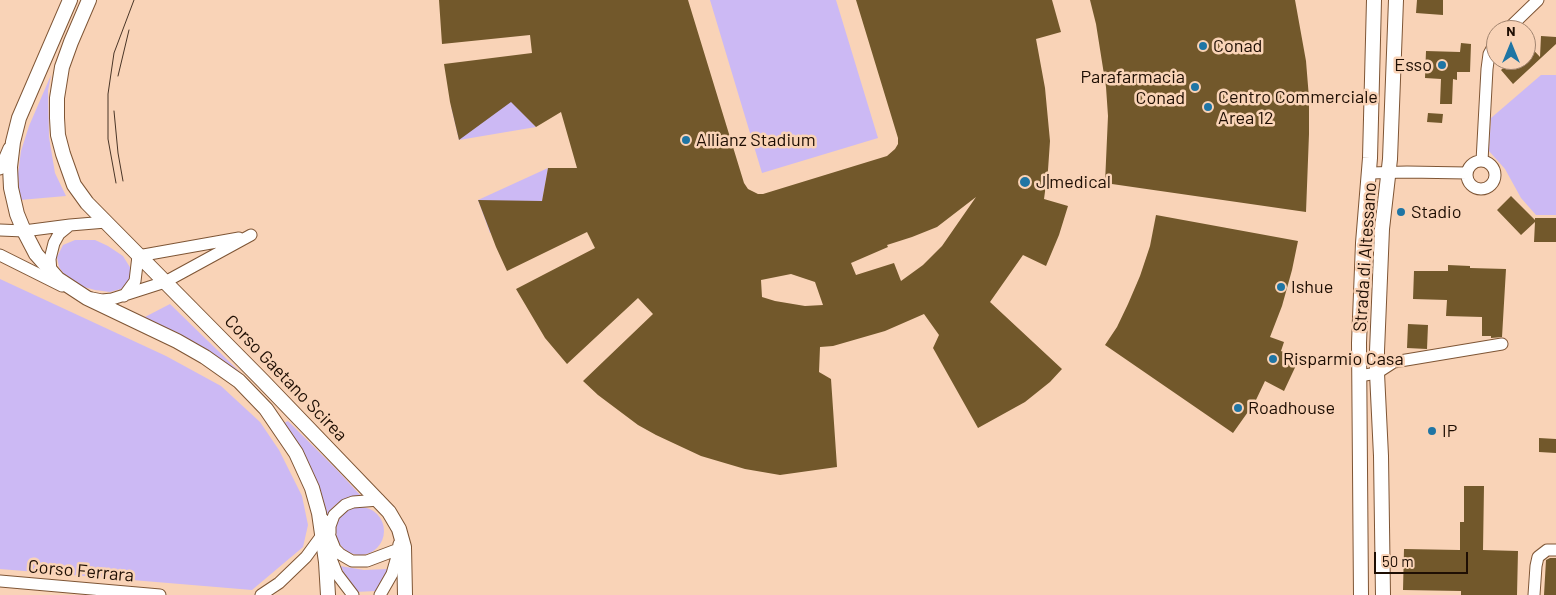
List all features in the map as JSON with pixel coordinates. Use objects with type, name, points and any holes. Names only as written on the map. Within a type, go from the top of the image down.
[{"type":"street","name":"Corso Gaetano Scirea","points":[[70,0],[19,118],[10,156],[11,188],[16,214],[36,254],[51,272],[65,284],[87,298],[198,352],[239,381],[270,415],[296,453],[312,488],[319,513],[335,549],[346,558],[352,561],[367,562],[401,543]]},
{"type":"street","name":"Corso Gaetano Scirea","points":[[89,0],[62,67],[58,91],[57,118],[63,154],[74,185],[87,203],[138,256],[379,500],[394,520],[406,561],[405,595]]},
{"type":"street","name":"Strada di Altessano","points":[[1361,595],[1359,376],[1363,243],[1370,173],[1374,0]]},
{"type":"street","name":"Strada di Altessano","points":[[1383,595],[1381,456],[1377,373],[1382,229],[1389,173],[1396,0]]},
{"type":"street","points":[[1517,20],[1538,0]]},
{"type":"street","points":[[1482,161],[1487,70]]},
{"type":"street","points":[[0,169],[13,140]]},
{"type":"street","points":[[1482,161],[1491,164],[1495,172],[1495,181],[1489,187],[1480,190],[1472,186],[1467,178],[1467,173],[1471,165],[1482,161]]},
{"type":"street","name":"Strada di Altessano","points":[[1370,173],[1467,173]]},
{"type":"street","points":[[0,230],[24,232],[106,222]]},
{"type":"street","points":[[51,272],[50,259],[54,243],[59,234],[70,225]]},
{"type":"street","points":[[0,255],[87,298],[102,300],[124,296],[165,282],[251,235],[138,256],[135,280],[124,296]]},
{"type":"street","points":[[1359,376],[1377,373],[1394,362],[1502,344]]},
{"type":"street","points":[[261,595],[278,583],[306,557],[327,530],[334,515],[345,505],[353,502],[379,500]]},
{"type":"street","name":"Corso Gaetano Scirea","points":[[327,530],[329,552],[328,575]]},
{"type":"street","name":"Corso Gaetano Scirea","points":[[327,530],[328,595]]},
{"type":"street","points":[[380,595],[392,574],[401,543]]},
{"type":"street","points":[[1534,595],[1538,557],[1547,550],[1556,550]]},
{"type":"street","name":"Corso Gaetano Scirea","points":[[329,552],[337,574],[353,595]]},
{"type":"street","name":"Corso Ferrara","points":[[0,582],[160,595]]},
{"type":"shaded area","points":[[710,0],[836,0],[878,138],[762,173]]},
{"type":"shaded area","points":[[51,75],[48,91],[49,137],[55,173],[66,196],[20,200],[18,174],[21,151],[29,126]]},
{"type":"shaded area","points":[[1541,75],[1556,75],[1556,215],[1536,215],[1521,198],[1505,169],[1489,151],[1491,118]]},
{"type":"shaded area","points":[[533,90],[512,102],[536,127],[459,140],[451,106]]},
{"type":"shaded area","points":[[548,168],[542,201],[551,197],[565,201],[490,233],[478,200]]},
{"type":"shaded area","points":[[75,240],[95,240],[123,256],[131,269],[134,280],[124,288],[110,292],[80,286],[66,277],[59,267],[57,257],[63,245]]},
{"type":"shaded area","points":[[0,279],[166,356],[221,386],[260,422],[279,450],[302,496],[308,525],[303,547],[252,590],[0,569]]},
{"type":"shaded area","points":[[170,304],[245,377],[242,380],[141,319]]},
{"type":"shaded area","points":[[288,421],[361,496],[342,500],[326,516],[284,423]]},
{"type":"shaded area","points":[[355,507],[365,507],[377,514],[384,526],[384,536],[377,548],[365,555],[355,555],[347,551],[340,544],[336,536],[336,526],[340,518],[347,511]]},
{"type":"shaded area","points":[[340,566],[364,570],[388,569],[376,591],[355,592]]},
{"type":"building","points":[[439,0],[688,0],[744,183],[748,189],[758,194],[763,194],[887,156],[898,144],[898,138],[856,0],[1052,0],[1061,32],[1036,39],[1045,88],[1050,141],[1044,199],[1068,206],[1059,235],[1046,266],[1023,255],[990,302],[1062,369],[1050,382],[1025,402],[978,428],[933,348],[939,335],[924,314],[885,331],[833,346],[820,347],[819,372],[831,379],[837,467],[780,475],[745,469],[701,456],[656,435],[638,425],[598,395],[583,381],[653,314],[638,298],[567,364],[545,338],[516,289],[595,248],[587,232],[507,271],[478,200],[542,201],[548,168],[577,168],[561,112],[536,127],[511,102],[459,140],[444,64],[532,53],[530,35],[442,44]],"holes":[[[976,197],[942,246],[923,265],[901,281],[894,263],[856,275],[851,263],[888,247],[887,245],[937,227]],[[791,274],[815,282],[823,305],[805,306],[762,297],[761,280]]]},
{"type":"building","name":"Centro Commerciale Area 12","points":[[1090,0],[1295,0],[1306,61],[1309,98],[1306,212],[1105,183],[1108,116],[1106,87],[1096,24]]},
{"type":"building","points":[[1417,0],[1443,0],[1443,15],[1416,13]]},
{"type":"building","points":[[1541,36],[1556,37],[1556,44],[1536,63],[1536,53],[1540,57]]},
{"type":"building","points":[[1461,43],[1471,44],[1470,72],[1457,72],[1457,80],[1453,79],[1452,104],[1440,104],[1441,79],[1425,78],[1426,51],[1460,52]]},
{"type":"building","points":[[1501,70],[1528,70],[1513,84]]},
{"type":"building","points":[[1428,113],[1443,114],[1442,123],[1427,122]]},
{"type":"building","points":[[1511,196],[1535,220],[1535,218],[1556,218],[1556,242],[1534,242],[1535,222],[1521,235],[1497,210]]},
{"type":"building","points":[[1156,215],[1298,241],[1282,306],[1270,337],[1284,342],[1281,351],[1299,359],[1284,391],[1265,381],[1255,402],[1233,433],[1105,345],[1117,327],[1140,276],[1150,246]]},
{"type":"building","points":[[1448,265],[1506,269],[1502,337],[1491,338],[1491,336],[1482,336],[1482,317],[1446,316],[1447,300],[1413,299],[1414,271],[1448,271]]},
{"type":"building","points":[[1408,324],[1428,325],[1427,349],[1407,348]]},
{"type":"building","points":[[1539,438],[1556,439],[1556,453],[1539,452]]},
{"type":"building","points":[[1464,486],[1484,486],[1483,550],[1518,551],[1517,595],[1461,595],[1461,591],[1403,590],[1404,549],[1460,550],[1460,522],[1464,522]]},
{"type":"building","points":[[1556,558],[1556,595],[1544,595],[1546,560]]},
{"type":"tram line","points":[[116,183],[108,139],[108,94],[114,53],[134,0]]},
{"type":"tram line","points":[[118,76],[129,30]]},
{"type":"tram line","points":[[114,111],[123,181]]},
{"type":"place","name":"Conad","points":[[1203,46]]},
{"type":"place","name":"Esso","points":[[1442,65]]},
{"type":"place","name":"Parafarmacia Conad","points":[[1195,87]]},
{"type":"place","name":"Centro Commerciale Area 12","points":[[1208,107]]},
{"type":"place","name":"Allianz Stadium","points":[[686,140]]},
{"type":"place","name":"J|medical","points":[[1025,182]]},
{"type":"place","name":"Stadio","points":[[1401,212]]},
{"type":"place","name":"Ishue","points":[[1281,287]]},
{"type":"place","name":"Risparmio Casa","points":[[1273,359]]},
{"type":"place","name":"Roadhouse","points":[[1238,408]]},
{"type":"place","name":"IP","points":[[1432,431]]}]
